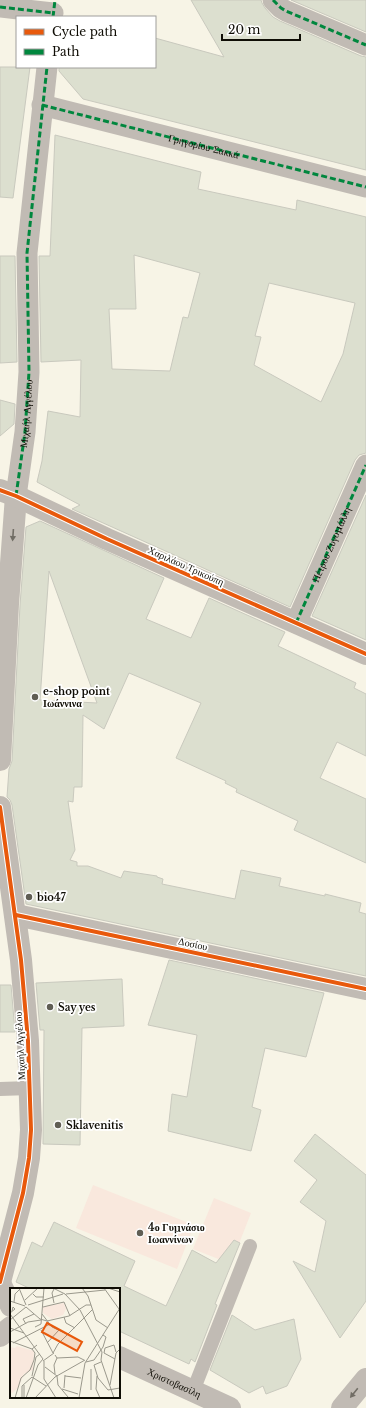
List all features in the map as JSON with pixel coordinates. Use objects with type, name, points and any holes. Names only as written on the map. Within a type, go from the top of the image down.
[{"type":"street","points":[[273,0],[286,11],[366,45]]},
{"type":"street","points":[[0,7],[54,10]]},
{"type":"street","name":"Μιχαήλ Αγγέλου","points":[[0,760],[8,604],[8,493],[25,432],[29,372],[27,253],[47,68]]},
{"type":"street","name":"Γρηγορίου Σακκά","points":[[42,106],[366,187]]},
{"type":"street","name":"Πέτρου Ζυγομάλλη","points":[[296,623],[366,465]]},
{"type":"street","name":"Χαριλάου Τρικούπη","points":[[8,493],[107,540],[366,654]]},
{"type":"street","name":"Μιχαήλ Αγγέλου","points":[[0,807],[16,915],[25,1003],[31,1130],[26,1175],[14,1230],[0,1283]]},
{"type":"street","name":"Δοσίου","points":[[16,915],[366,989]]},
{"type":"street","points":[[0,1283],[11,1288]]},
{"type":"street","points":[[0,1283],[10,1304]]},
{"type":"street","points":[[0,1336],[10,1328]]},
{"type":"street","name":"Χριστοβασίλη","points":[[120,1357],[230,1408]]},
{"type":"street","points":[[342,1408],[366,1379]]},
{"type":"lane","points":[[0,1089],[30,1088]]},
{"type":"lane","points":[[193,1391],[250,1246]]},
{"type":"shaded area","points":[[93,1185],[194,1225],[177,1269],[76,1228]]},
{"type":"shaded area","points":[[214,1198],[251,1213],[231,1264],[193,1249]]},
{"type":"building","points":[[191,0],[261,0],[265,8],[273,17],[280,21],[366,57],[366,170],[83,99],[59,71],[59,68],[156,68],[156,38],[224,57]]},
{"type":"building","points":[[291,0],[366,0],[366,32]]},
{"type":"building","points":[[0,67],[30,68],[13,198],[0,197]]},
{"type":"building","points":[[55,135],[201,172],[198,189],[296,210],[297,200],[366,217],[366,453],[359,455],[355,460],[290,607],[72,509],[80,505],[37,482],[42,461],[48,411],[80,417],[81,360],[41,362],[39,256],[50,256]],"holes":[[[134,255],[200,273],[188,318],[183,317],[170,371],[112,369],[109,309],[136,309]],[[269,283],[355,303],[343,354],[321,402],[254,365],[261,337],[255,336]]]},
{"type":"building","points":[[0,256],[15,256],[17,362],[0,363]]},
{"type":"building","points":[[0,400],[15,404],[14,424],[0,436]]},
{"type":"building","points":[[366,495],[366,640],[312,616]]},
{"type":"building","points":[[40,521],[164,578],[146,619],[191,638],[209,598],[285,632],[278,646],[356,683],[354,688],[366,694],[366,756],[337,742],[320,778],[366,799],[366,863],[294,830],[298,821],[236,792],[237,789],[225,783],[226,781],[176,758],[201,703],[129,673],[104,729],[83,715],[82,787],[74,787],[73,802],[68,801],[75,850],[70,860],[77,862],[77,866],[88,866],[121,878],[124,871],[157,876],[163,879],[162,884],[235,899],[241,870],[281,878],[279,886],[325,896],[325,894],[361,903],[359,912],[366,914],[366,976],[26,904],[12,805],[7,797],[9,769],[12,761],[20,605],[26,527]],"holes":[[[49,571],[97,703],[40,700]]]},
{"type":"building","points":[[169,960],[324,993],[306,1057],[265,1048],[252,1107],[261,1110],[251,1151],[168,1131],[172,1094],[187,1097],[197,1035],[148,1025]]},
{"type":"building","points":[[122,979],[124,1026],[82,1028],[80,1145],[43,1144],[44,1030],[40,1030],[36,983]]},
{"type":"building","points":[[0,985],[11,985],[15,1032],[0,1032]]},
{"type":"building","points":[[315,1134],[366,1175],[366,1301],[340,1338],[293,1261],[315,1272],[326,1221],[300,1202],[317,1180],[294,1161]]},
{"type":"building","points":[[54,1222],[135,1261],[124,1286],[166,1306],[192,1250],[216,1263],[234,1240],[240,1243],[215,1304],[217,1305],[195,1362],[191,1359],[189,1364],[120,1331],[120,1288],[29,1288],[16,1282],[32,1242],[42,1247]]},
{"type":"building","points":[[232,1315],[255,1330],[294,1319],[301,1359],[287,1386],[266,1394],[263,1386],[249,1393],[210,1370]]},
{"type":"marked path","points":[[53,16],[55,0]]},
{"type":"marked path","points":[[273,0],[286,11],[366,45]]},
{"type":"marked path","points":[[0,7],[53,13]]},
{"type":"marked path","points":[[16,496],[25,432],[29,372],[27,253],[47,68]]},
{"type":"marked path","points":[[42,105],[366,187]]},
{"type":"marked path","points":[[296,623],[366,465]]},
{"type":"cycle path","points":[[0,490],[366,654]]},
{"type":"cycle path","points":[[0,807],[21,960],[28,1041],[31,1130],[29,1158],[23,1193],[0,1282]]},
{"type":"cycle path","points":[[16,915],[366,989]]},
{"type":"place","name":"e-shop point Ιωάννινα","points":[[35,697]]},
{"type":"place","name":"bio47","points":[[29,897]]},
{"type":"place","name":"Say yes","points":[[50,1007]]},
{"type":"place","name":"Sklavenitis","points":[[58,1125]]},
{"type":"place","name":"4ο Γυμνάσιο Ιωαννίνων","points":[[140,1233]]}]
